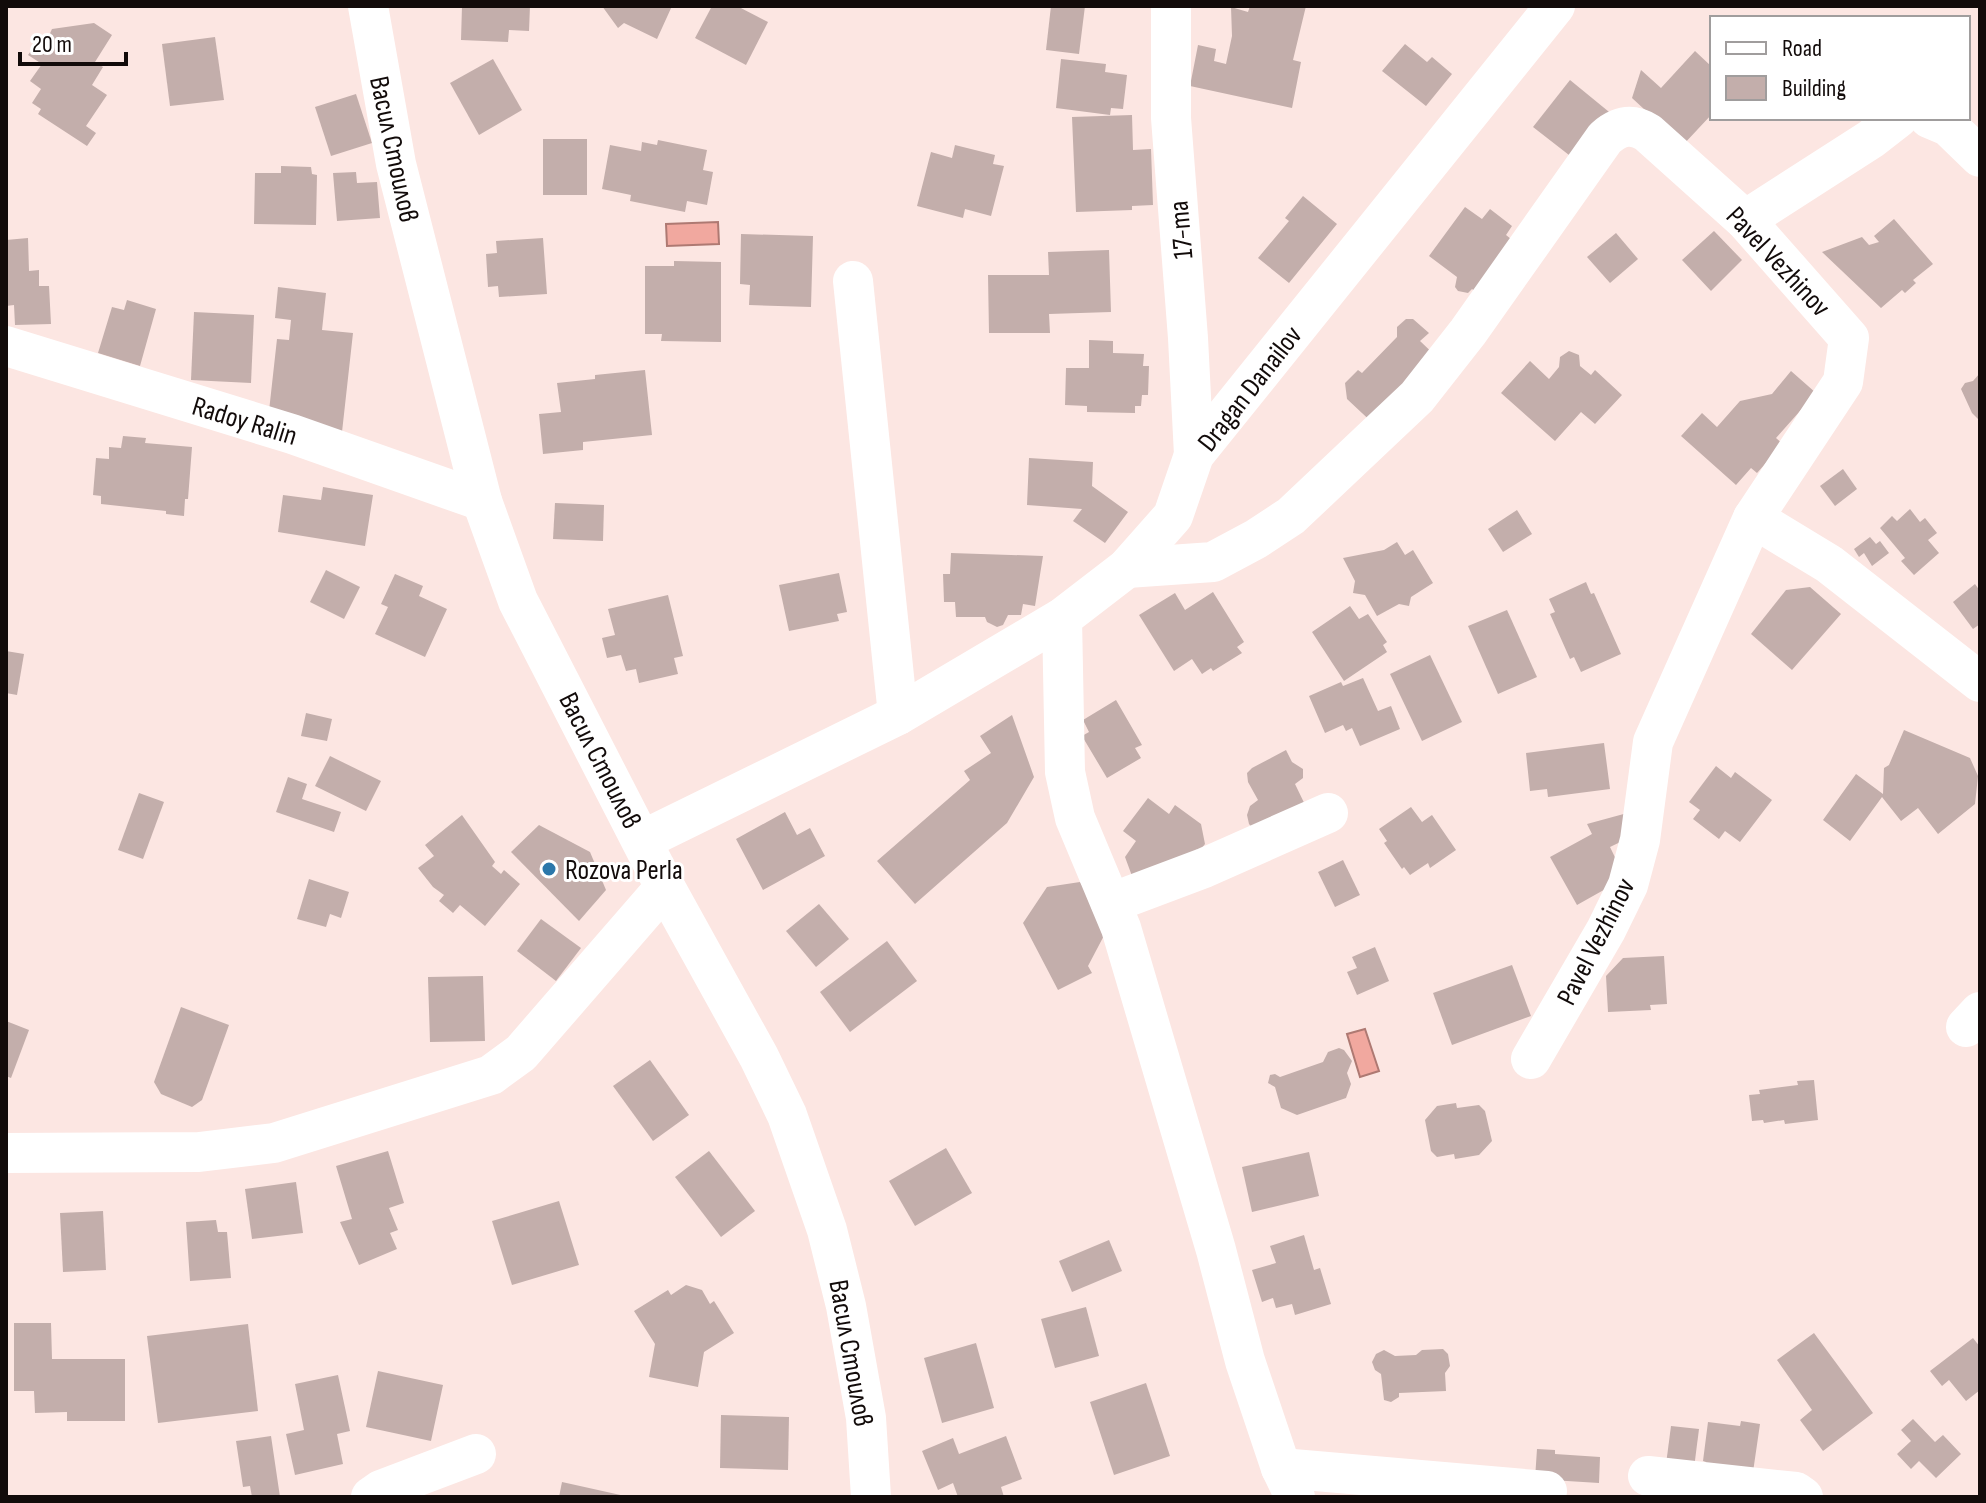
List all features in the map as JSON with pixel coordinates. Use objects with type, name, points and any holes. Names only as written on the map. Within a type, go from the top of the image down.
[{"type":"street","name":"Васил Стоилов","points":[[368,6],[396,164],[482,501],[518,601],[787,1115],[827,1230],[846,1306],[866,1418],[871,1497]]},
{"type":"street","name":"17-та","points":[[1171,6],[1171,118],[1194,455]]},
{"type":"street","name":"Dragan Danailov","points":[[643,840],[898,715],[1062,618],[1127,568],[1173,516],[1194,455],[1555,6]]},
{"type":"street","points":[[1745,220],[1895,120]]},
{"type":"street","points":[[1934,120],[1948,126],[1980,157]]},
{"type":"street","name":"Pavel Vezhinov","points":[[1127,568],[1213,562],[1291,516],[1417,397],[1468,332],[1605,138],[1615,129],[1627,125],[1648,133],[1745,220],[1849,338],[1843,382],[1753,518],[1653,742],[1640,840],[1628,885],[1606,930],[1531,1059]]},
{"type":"street","points":[[853,281],[898,715]]},
{"type":"street","name":"Radoy Ralin","points":[[6,346],[292,434],[482,501]]},
{"type":"street","points":[[1753,518],[1829,564],[1980,682]]},
{"type":"street","points":[[1062,618],[1065,772],[1075,818],[1121,928],[1245,1361],[1288,1482],[1547,1491]]},
{"type":"street","points":[[1111,903],[1204,868],[1328,813]]},
{"type":"street","points":[[6,1153],[199,1152],[274,1143],[491,1075],[521,1053],[665,887]]},
{"type":"street","points":[[371,1497],[381,1490],[476,1454]]},
{"type":"street","points":[[1648,1476],[1796,1492],[1803,1497]]},
{"type":"shaded area","points":[[718,222],[719,244],[667,246],[666,224]]},
{"type":"shaded area","points":[[1365,1029],[1379,1071],[1360,1077],[1347,1034]]},
{"type":"building","points":[[462,6],[530,6],[529,31],[509,30],[508,42],[461,40]]},
{"type":"building","points":[[602,6],[672,6],[657,39],[624,23],[618,28]]},
{"type":"building","points":[[712,6],[737,6],[768,22],[746,65],[695,38]]},
{"type":"building","points":[[1051,6],[1085,6],[1079,54],[1046,50]]},
{"type":"building","points":[[1250,6],[1306,6],[1293,60],[1301,62],[1292,108],[1190,86],[1198,45],[1216,49],[1214,61],[1226,64],[1232,36],[1231,7],[1248,12]]},
{"type":"building","points":[[94,23],[112,35],[95,62],[103,67],[92,85],[107,95],[86,126],[96,133],[87,146],[38,114],[41,109],[32,103],[41,89],[30,81],[42,64],[28,55],[41,37],[46,42],[52,29]]},
{"type":"building","points":[[215,37],[224,100],[170,106],[162,44]]},
{"type":"building","points":[[1405,44],[1427,62],[1432,57],[1452,74],[1426,106],[1382,71]]},
{"type":"building","points":[[1695,51],[1710,65],[1710,116],[1683,145],[1632,98],[1641,70],[1661,88]]},
{"type":"building","points":[[493,59],[522,110],[479,135],[450,83]]},
{"type":"building","points":[[1061,59],[1106,64],[1105,72],[1127,75],[1123,109],[1111,108],[1110,115],[1056,108]]},
{"type":"building","points":[[1570,80],[1614,116],[1578,162],[1533,127]]},
{"type":"building","points":[[356,94],[372,143],[331,156],[315,107]]},
{"type":"building","points":[[1132,115],[1133,150],[1151,149],[1153,205],[1132,206],[1132,210],[1076,212],[1072,117]]},
{"type":"building","points":[[543,139],[587,139],[587,195],[543,195]]},
{"type":"building","points":[[658,140],[707,150],[703,170],[713,172],[707,205],[687,201],[685,212],[630,201],[631,195],[602,189],[610,145],[641,151],[642,142],[657,145]]},
{"type":"building","points":[[955,145],[995,155],[993,164],[1004,166],[991,216],[965,209],[963,218],[917,206],[931,152],[952,158]]},
{"type":"building","points":[[281,166],[311,167],[312,174],[317,175],[316,225],[254,224],[255,173],[281,173]]},
{"type":"building","points":[[356,172],[357,183],[377,182],[380,218],[337,221],[333,173]]},
{"type":"building","points":[[1303,196],[1337,224],[1289,283],[1258,258],[1289,221],[1285,218]]},
{"type":"building","points":[[1465,207],[1482,219],[1490,209],[1512,226],[1506,235],[1521,247],[1484,297],[1472,289],[1468,293],[1458,291],[1455,287],[1457,277],[1429,256]]},
{"type":"building","points":[[1894,219],[1933,264],[1913,280],[1916,283],[1905,293],[1902,290],[1881,308],[1822,252],[1862,237],[1869,245],[1879,242],[1874,236]]},
{"type":"building","points":[[1714,231],[1742,260],[1711,291],[1682,260]]},
{"type":"building","points":[[1616,233],[1638,259],[1610,283],[1587,257]]},
{"type":"building","points":[[741,234],[813,236],[811,307],[749,305],[750,285],[740,284]]},
{"type":"building","points":[[28,238],[29,271],[39,270],[39,286],[49,286],[51,324],[15,325],[14,305],[6,306],[6,240]]},
{"type":"building","points":[[543,238],[547,294],[499,297],[498,286],[488,287],[486,254],[497,253],[496,241]]},
{"type":"building","points":[[1109,250],[1111,312],[1049,314],[1050,333],[989,333],[988,275],[1049,275],[1048,252]]},
{"type":"building","points":[[674,261],[721,262],[721,342],[661,341],[662,334],[645,334],[645,266],[674,266]]},
{"type":"building","points":[[278,287],[326,293],[322,330],[353,333],[342,432],[269,411],[277,339],[289,340],[291,320],[275,318]]},
{"type":"building","points":[[127,300],[156,309],[140,366],[98,353],[112,307],[124,310]]},
{"type":"building","points":[[194,312],[254,315],[251,383],[191,380]]},
{"type":"building","points":[[1406,319],[1413,319],[1429,333],[1420,341],[1442,362],[1378,428],[1347,399],[1345,383],[1358,370],[1362,373],[1397,337],[1397,327]]},
{"type":"building","points":[[1089,340],[1113,341],[1113,353],[1144,354],[1143,366],[1149,366],[1148,395],[1142,395],[1141,406],[1135,406],[1135,413],[1087,412],[1087,406],[1065,405],[1066,368],[1089,368]]},
{"type":"building","points":[[1569,351],[1579,355],[1580,366],[1591,375],[1595,370],[1622,395],[1595,424],[1581,412],[1555,441],[1501,393],[1530,361],[1549,379],[1559,367],[1560,357]]},
{"type":"building","points":[[645,370],[652,435],[583,442],[583,450],[543,454],[539,414],[561,412],[557,383]]},
{"type":"building","points":[[1791,371],[1816,393],[1776,438],[1783,444],[1757,473],[1751,468],[1736,485],[1681,436],[1702,413],[1717,427],[1740,401],[1772,394]]},
{"type":"building","points":[[1980,373],[1980,421],[1972,413],[1961,389]]},
{"type":"building","points":[[123,436],[146,438],[145,443],[192,447],[184,516],[101,504],[101,496],[93,495],[96,458],[109,459],[109,447],[121,448]]},
{"type":"building","points":[[1029,458],[1093,462],[1092,486],[1128,512],[1105,543],[1073,521],[1082,509],[1027,505]]},
{"type":"building","points":[[1843,469],[1857,489],[1835,506],[1820,486]]},
{"type":"building","points":[[323,487],[373,495],[365,546],[278,532],[283,495],[321,500]]},
{"type":"building","points":[[555,503],[604,505],[603,541],[553,539]]},
{"type":"building","points":[[1910,509],[1920,522],[1925,518],[1937,533],[1928,540],[1939,553],[1914,575],[1901,561],[1905,558],[1880,528],[1892,516],[1897,521]]},
{"type":"building","points":[[1517,510],[1532,534],[1503,552],[1488,529]]},
{"type":"building","points":[[1870,537],[1876,544],[1880,541],[1889,553],[1872,566],[1864,553],[1859,557],[1854,549]]},
{"type":"building","points":[[1397,542],[1405,555],[1413,550],[1433,583],[1411,597],[1409,606],[1399,604],[1377,616],[1365,595],[1353,593],[1355,581],[1343,558],[1384,550]]},
{"type":"building","points":[[951,553],[1043,556],[1035,606],[1023,604],[1021,615],[1008,615],[1003,625],[997,627],[987,622],[985,617],[956,617],[955,602],[944,602],[943,574],[950,574]]},
{"type":"building","points":[[326,570],[360,587],[344,619],[310,602]]},
{"type":"building","points":[[839,573],[847,612],[837,614],[839,621],[789,631],[779,585]]},
{"type":"building","points":[[395,574],[423,586],[419,596],[447,609],[425,657],[375,634],[388,607],[381,604]]},
{"type":"building","points":[[1586,582],[1621,654],[1581,672],[1574,657],[1570,659],[1550,614],[1555,612],[1549,599]]},
{"type":"building","points":[[1975,584],[1980,591],[1980,624],[1973,629],[1953,602]]},
{"type":"building","points":[[1810,587],[1841,614],[1792,670],[1751,634],[1786,590]]},
{"type":"building","points":[[1213,592],[1244,642],[1237,647],[1242,653],[1213,671],[1211,668],[1202,674],[1192,659],[1174,671],[1139,615],[1175,593],[1185,610]]},
{"type":"building","points":[[668,595],[683,656],[674,658],[678,674],[639,683],[636,669],[626,671],[621,655],[607,658],[602,638],[615,635],[608,609]]},
{"type":"building","points":[[1350,606],[1359,619],[1368,614],[1387,642],[1383,645],[1387,652],[1344,681],[1312,632]]},
{"type":"building","points":[[1507,610],[1537,677],[1498,694],[1468,626]]},
{"type":"building","points":[[6,651],[24,654],[17,695],[6,693]]},
{"type":"building","points":[[1430,655],[1462,722],[1422,741],[1390,674]]},
{"type":"building","points":[[1363,678],[1378,711],[1391,706],[1400,729],[1360,746],[1352,728],[1346,731],[1343,725],[1325,733],[1309,696],[1341,682],[1343,686]]},
{"type":"building","points":[[1116,700],[1142,745],[1135,748],[1141,758],[1107,778],[1082,736],[1089,732],[1083,720]]},
{"type":"building","points":[[306,713],[332,719],[327,741],[301,736]]},
{"type":"building","points":[[1012,715],[1034,777],[1007,823],[915,904],[877,861],[970,780],[964,771],[991,753],[980,736]]},
{"type":"building","points":[[1904,730],[1970,758],[1978,776],[1975,804],[1938,834],[1918,808],[1901,821],[1882,797],[1850,841],[1823,820],[1856,774],[1883,794],[1884,768],[1889,765]]},
{"type":"building","points":[[1604,743],[1610,789],[1548,797],[1547,789],[1530,791],[1526,753]]},
{"type":"building","points":[[1286,750],[1292,762],[1303,769],[1303,778],[1295,784],[1310,815],[1255,831],[1247,815],[1250,806],[1258,800],[1248,782],[1247,773]]},
{"type":"building","points":[[330,756],[381,781],[366,811],[315,786]]},
{"type":"building","points":[[1716,766],[1731,778],[1735,772],[1772,800],[1740,842],[1725,831],[1719,839],[1693,819],[1700,810],[1689,802]]},
{"type":"building","points":[[288,777],[307,784],[302,799],[341,812],[334,832],[276,812]]},
{"type":"building","points":[[139,793],[164,802],[143,859],[118,850]]},
{"type":"building","points":[[1148,798],[1169,814],[1175,805],[1201,824],[1205,844],[1180,875],[1132,876],[1125,857],[1136,841],[1123,831]]},
{"type":"building","points":[[1411,807],[1422,822],[1432,815],[1456,850],[1430,868],[1428,863],[1410,875],[1404,867],[1402,869],[1384,843],[1387,841],[1379,829]]},
{"type":"building","points":[[785,812],[797,835],[810,828],[825,856],[763,890],[736,839]]},
{"type":"building","points":[[1631,812],[1637,834],[1610,847],[1625,878],[1577,905],[1550,857],[1592,834],[1587,824]]},
{"type":"building","points":[[462,815],[495,862],[492,866],[501,874],[504,870],[520,884],[485,926],[460,905],[453,913],[439,901],[444,895],[418,868],[434,856],[425,845]]},
{"type":"building","points":[[539,825],[590,852],[606,890],[579,921],[511,852]]},
{"type":"building","points":[[1343,860],[1360,895],[1335,907],[1318,872]]},
{"type":"building","points":[[309,879],[349,892],[341,918],[330,914],[326,927],[297,919]]},
{"type":"building","points":[[1080,882],[1108,928],[1088,966],[1092,973],[1058,990],[1023,923],[1047,887]]},
{"type":"building","points":[[819,904],[849,939],[816,967],[786,931]]},
{"type":"building","points":[[541,919],[581,948],[556,981],[517,951]]},
{"type":"building","points":[[887,941],[917,981],[850,1032],[820,992]]},
{"type":"building","points":[[1375,947],[1389,981],[1357,995],[1347,972],[1357,968],[1352,957]]},
{"type":"building","points":[[1664,956],[1667,1004],[1650,1005],[1651,1010],[1608,1012],[1606,976],[1623,958]]},
{"type":"building","points":[[1512,965],[1531,1016],[1452,1045],[1433,993]]},
{"type":"building","points":[[483,976],[485,1041],[430,1042],[428,977]]},
{"type":"building","points":[[181,1007],[229,1025],[202,1100],[192,1107],[161,1094],[154,1082]]},
{"type":"building","points":[[6,1021],[29,1030],[11,1078],[6,1076]]},
{"type":"building","points":[[1339,1048],[1352,1061],[1347,1073],[1351,1084],[1346,1098],[1297,1115],[1281,1108],[1275,1087],[1268,1083],[1270,1075],[1280,1077],[1323,1062],[1328,1052]]},
{"type":"building","points":[[650,1060],[689,1115],[653,1141],[613,1086]]},
{"type":"building","points":[[1814,1080],[1818,1120],[1785,1124],[1784,1120],[1752,1121],[1749,1095],[1760,1094],[1759,1090],[1798,1085],[1797,1081]]},
{"type":"building","points":[[1456,1103],[1457,1108],[1479,1105],[1485,1111],[1492,1141],[1479,1155],[1455,1159],[1454,1154],[1437,1157],[1431,1151],[1425,1120],[1437,1106]]},
{"type":"building","points":[[946,1148],[972,1193],[915,1226],[889,1181]]},
{"type":"building","points":[[388,1151],[404,1203],[389,1208],[398,1230],[390,1233],[397,1249],[359,1265],[340,1222],[352,1219],[336,1166]]},
{"type":"building","points":[[709,1151],[755,1211],[721,1237],[675,1177]]},
{"type":"building","points":[[1309,1152],[1319,1196],[1252,1212],[1242,1167]]},
{"type":"building","points":[[296,1182],[303,1233],[252,1239],[245,1189]]},
{"type":"building","points":[[559,1201],[579,1265],[512,1285],[492,1221]]},
{"type":"building","points":[[103,1211],[106,1270],[63,1272],[60,1213]]},
{"type":"building","points":[[216,1220],[218,1232],[227,1232],[231,1278],[190,1281],[186,1222]]},
{"type":"building","points":[[1304,1235],[1314,1270],[1320,1268],[1331,1304],[1295,1315],[1292,1304],[1276,1308],[1273,1298],[1262,1302],[1252,1270],[1276,1263],[1270,1246]]},
{"type":"building","points":[[1109,1240],[1122,1271],[1072,1292],[1059,1261]]},
{"type":"building","points":[[686,1285],[702,1290],[710,1304],[714,1301],[734,1333],[704,1352],[698,1387],[649,1377],[655,1344],[634,1311],[668,1290],[671,1295]]},
{"type":"building","points":[[1086,1307],[1099,1356],[1055,1368],[1041,1319]]},
{"type":"building","points":[[14,1323],[51,1323],[52,1359],[125,1359],[125,1421],[67,1421],[67,1412],[35,1413],[34,1391],[14,1391]]},
{"type":"building","points":[[248,1324],[258,1411],[158,1423],[147,1336]]},
{"type":"building","points":[[1814,1333],[1873,1413],[1823,1451],[1800,1420],[1812,1410],[1777,1360]]},
{"type":"building","points":[[1973,1338],[1980,1347],[1980,1390],[1966,1401],[1949,1380],[1942,1386],[1930,1371]]},
{"type":"building","points":[[976,1343],[994,1408],[942,1423],[924,1358]]},
{"type":"building","points":[[1443,1349],[1448,1354],[1450,1366],[1445,1373],[1446,1391],[1399,1393],[1399,1397],[1391,1402],[1384,1400],[1381,1374],[1372,1362],[1376,1354],[1384,1350],[1395,1356],[1416,1355],[1422,1350]]},
{"type":"building","points":[[378,1371],[443,1385],[431,1441],[366,1427]]},
{"type":"building","points":[[338,1375],[350,1431],[337,1434],[343,1464],[295,1475],[286,1434],[304,1430],[295,1384]]},
{"type":"building","points":[[1146,1383],[1170,1456],[1114,1475],[1090,1402]]},
{"type":"building","points":[[721,1415],[789,1417],[788,1470],[720,1468]]},
{"type":"building","points":[[1913,1419],[1935,1442],[1943,1435],[1961,1454],[1936,1478],[1919,1461],[1911,1469],[1897,1454],[1911,1441],[1901,1430]]},
{"type":"building","points":[[1741,1421],[1760,1424],[1753,1472],[1704,1476],[1708,1422],[1740,1426]]},
{"type":"building","points":[[1671,1426],[1699,1429],[1693,1476],[1665,1472]]},
{"type":"building","points":[[271,1436],[280,1497],[252,1497],[250,1486],[243,1487],[236,1441]]},
{"type":"building","points":[[1006,1436],[1022,1479],[1001,1487],[1004,1497],[958,1497],[953,1483],[938,1490],[922,1451],[953,1438],[959,1454]]},
{"type":"building","points":[[1537,1449],[1555,1450],[1555,1454],[1600,1457],[1599,1483],[1535,1479]]},
{"type":"building","points":[[562,1482],[625,1496],[625,1497],[559,1497]]},
{"type":"place","name":"Rozova Perla","points":[[549,869]]}]
